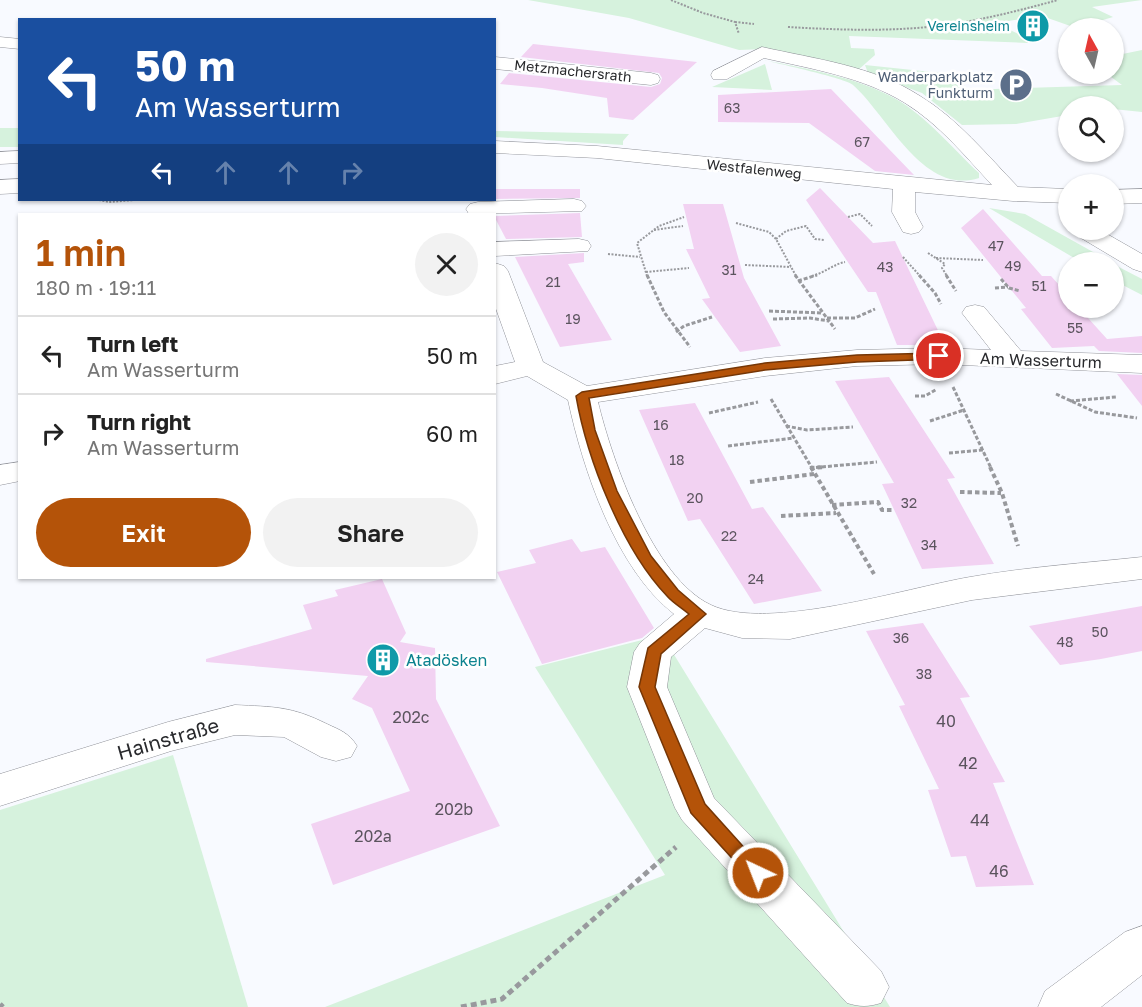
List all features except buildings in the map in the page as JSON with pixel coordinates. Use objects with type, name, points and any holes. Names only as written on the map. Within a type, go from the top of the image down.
[{"type":"street","points":[[0,42],[18,44]]},
{"type":"street","points":[[720,75],[762,52],[853,76],[912,98],[931,112],[1013,194]]},
{"type":"street","name":"Metzmachersrath","points":[[496,63],[651,79]]},
{"type":"street","name":"Westfalenweg","points":[[496,147],[597,152],[905,185],[1058,196]]},
{"type":"street","points":[[0,158],[18,157]]},
{"type":"street","points":[[905,185],[902,208],[904,219],[910,227]]},
{"type":"street","points":[[0,187],[18,186]]},
{"type":"street","points":[[1042,195],[1058,209]]},
{"type":"street","points":[[1124,197],[1142,196]]},
{"type":"street","points":[[480,213],[478,209],[574,206]]},
{"type":"street","points":[[1101,240],[1142,264]]},
{"type":"street","points":[[496,249],[579,246]]},
{"type":"street","points":[[496,274],[531,367],[582,396],[588,430],[611,491],[645,558],[672,594],[698,614],[742,625],[790,626],[891,603],[972,588],[1142,568]]},
{"type":"street","points":[[975,313],[1014,360]]},
{"type":"street","name":"Am Wasserturm","points":[[582,396],[765,367],[857,358],[952,356],[1142,364]]},
{"type":"street","points":[[496,375],[531,367]]},
{"type":"street","points":[[0,475],[18,471]]},
{"type":"street","points":[[698,614],[653,652],[647,687],[697,808],[864,987]]},
{"type":"street","name":"Hainstraße","points":[[0,790],[168,737],[235,720],[291,723],[336,746]]},
{"type":"street","points":[[1063,1007],[1142,947]]},
{"type":"path","points":[[671,0],[703,13],[735,22],[764,25]]},
{"type":"path","points":[[787,27],[886,29],[944,25],[994,17],[1058,0]]},
{"type":"path","points":[[735,22],[741,39],[749,47],[762,52]]},
{"type":"path","points":[[104,201],[122,201]]},
{"type":"path","points":[[848,218],[860,214],[876,230]]},
{"type":"path","points":[[684,217],[666,221],[651,230],[637,243],[659,303],[676,332],[716,374]]},
{"type":"path","points":[[736,223],[769,232],[776,239],[798,281],[857,358]]},
{"type":"path","points":[[651,230],[683,226]]},
{"type":"path","points":[[806,226],[815,239],[824,240]]},
{"type":"path","points":[[776,239],[786,231],[814,226]]},
{"type":"path","points":[[899,252],[935,293],[952,356],[952,384],[1002,493],[1026,580]]},
{"type":"path","points":[[925,252],[945,264],[942,268],[944,274],[975,313]]},
{"type":"path","points":[[936,258],[984,260]]},
{"type":"path","points":[[897,260],[906,260]]},
{"type":"path","points":[[798,281],[826,272],[838,263],[845,262]]},
{"type":"path","points":[[745,264],[791,267]]},
{"type":"path","points":[[646,272],[689,268]]},
{"type":"path","points":[[1000,279],[1009,288],[1020,291]]},
{"type":"path","points":[[774,319],[855,318],[875,309]]},
{"type":"path","points":[[769,311],[823,313]]},
{"type":"path","points":[[676,332],[684,326],[712,317]]},
{"type":"path","points":[[1014,360],[1021,373],[1087,411],[1137,418]]},
{"type":"path","points":[[915,396],[925,396],[952,384]]},
{"type":"path","points":[[709,413],[734,409],[770,395],[810,468],[891,603]]},
{"type":"path","points":[[1069,401],[1120,397]]},
{"type":"path","points":[[930,421],[944,418],[954,411],[964,410]]},
{"type":"path","points":[[786,426],[807,430],[853,427]]},
{"type":"path","points":[[728,446],[793,438]]},
{"type":"path","points":[[949,453],[983,450]]},
{"type":"path","points":[[810,468],[877,462]]},
{"type":"path","points":[[750,482],[814,474]]},
{"type":"path","points":[[960,492],[1002,493]]},
{"type":"path","points":[[832,505],[878,502],[882,510],[894,510]]},
{"type":"path","points":[[781,516],[837,513]]},
{"type":"path","points":[[461,1007],[501,999],[511,991],[673,852],[697,808]]},
{"type":"green space","points":[[528,0],[1142,0],[1092,7],[1113,17],[1110,18],[1058,18],[1058,22],[1042,16],[995,23],[1025,37],[1028,43],[849,36],[851,48],[874,49],[875,55],[857,71],[765,49],[739,50],[629,18]]},
{"type":"green space","points":[[1142,50],[1142,112],[1124,110],[1124,96],[1058,96],[1058,117],[1016,124],[962,125],[922,93],[868,73],[865,65],[941,73],[964,90],[1122,85],[1124,84],[1124,54]]},
{"type":"green space","points":[[764,60],[848,79],[896,99],[939,134],[979,173],[979,178],[959,180],[941,175],[924,165],[908,150],[853,85],[825,75]]},
{"type":"green space","points":[[765,64],[772,90],[712,87]]},
{"type":"green space","points":[[0,128],[18,128],[18,147],[0,147]]},
{"type":"green space","points":[[496,131],[629,134],[623,141],[623,145],[496,137]]},
{"type":"green space","points":[[989,208],[1025,214],[1058,232],[1058,240],[1072,240],[1093,252],[1064,252]]},
{"type":"green space","points":[[1124,270],[1142,279],[1142,295],[1124,286]]},
{"type":"green space","points":[[662,635],[890,1007],[325,1007],[665,875],[535,667]]},
{"type":"green space","points":[[173,755],[248,1007],[0,1007],[0,810]]},
{"type":"place","name":"Vereinsheim","points":[[1033,26]]},
{"type":"place","name":"Wanderparkplatz Funkturm","points":[[1016,85]]},
{"type":"place","name":"Atadösken","points":[[383,660]]},
{"type":"route","points":[[758,873],[697,808],[647,687],[653,652],[698,614],[672,594],[645,558],[611,491],[588,430],[582,396],[765,367],[857,358],[939,356]]}]
